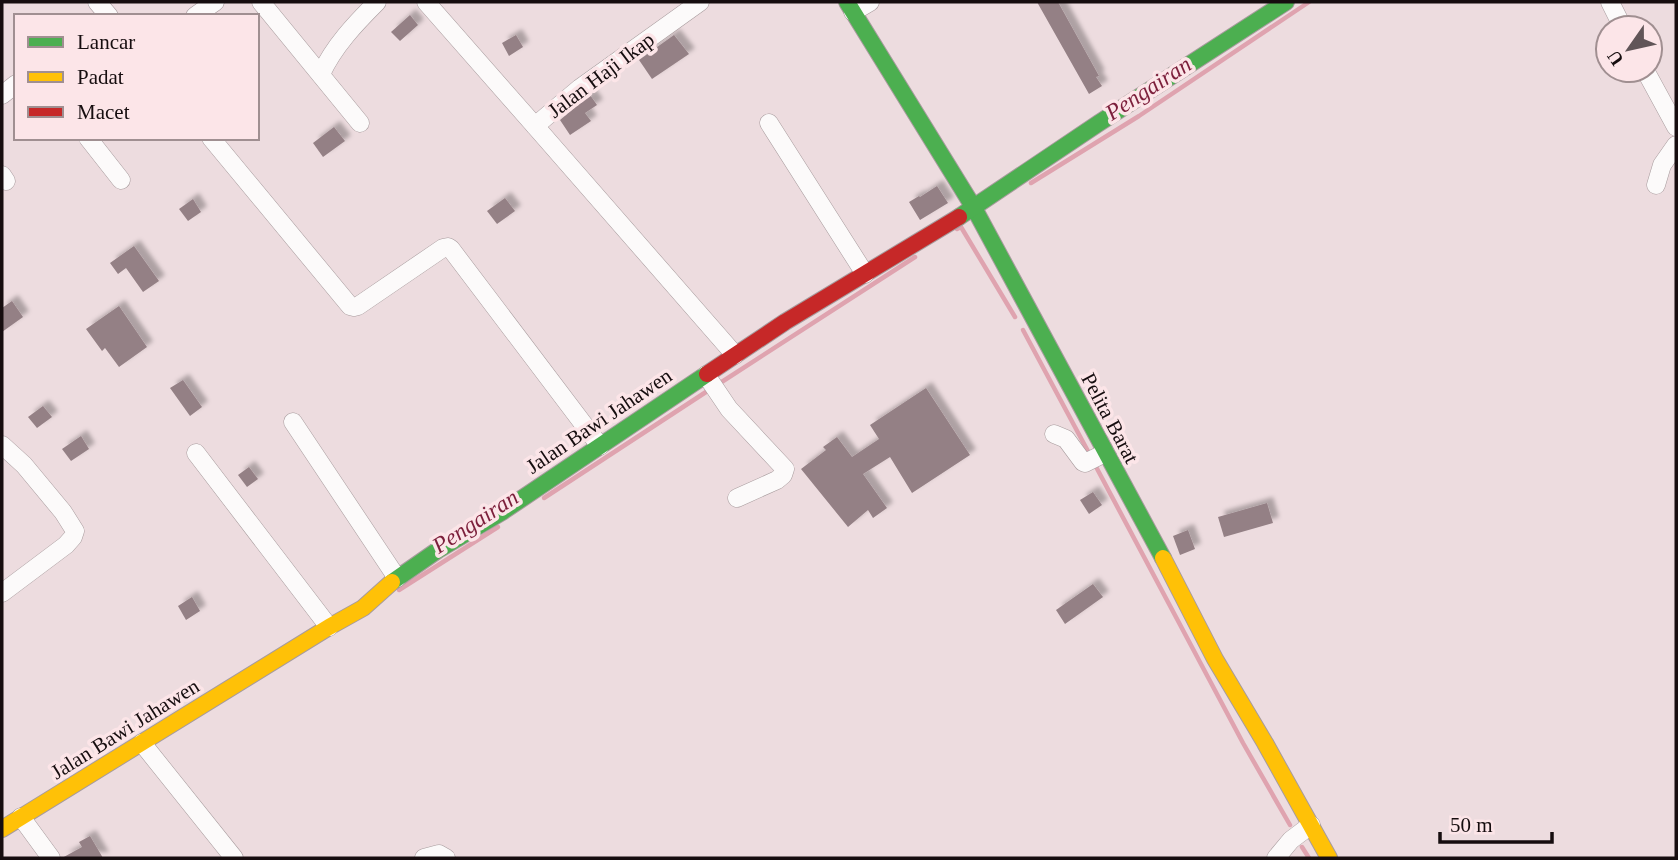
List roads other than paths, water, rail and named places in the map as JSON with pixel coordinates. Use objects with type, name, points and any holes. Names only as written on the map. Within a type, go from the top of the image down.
[{"type":"street","points":[[198,14],[215,2]]},
{"type":"street","points":[[261,2],[360,123]]},
{"type":"street","points":[[321,74],[346,34],[377,2]]},
{"type":"street","name":"Jalan Haji Ikap","points":[[426,2],[535,126],[580,88],[700,2]]},
{"type":"street","points":[[850,7],[870,2]]},
{"type":"street","name":"Jalan Bawi Jahawen","points":[[2,829],[363,608],[397,578],[438,550],[502,512],[785,322],[974,208],[1286,2]]},
{"type":"street","name":"Pelita Barat","points":[[850,7],[974,208],[1215,659],[1329,858]]},
{"type":"street","points":[[1653,84],[1676,127]]},
{"type":"street","points":[[769,123],[865,274]]},
{"type":"street","points":[[535,126],[735,355]]},
{"type":"street","points":[[90,140],[121,180]]},
{"type":"street","points":[[213,140],[350,306],[356,307],[443,248],[451,249],[600,446]]},
{"type":"street","points":[[1656,185],[1662,165],[1676,145]]},
{"type":"street","points":[[706,375],[729,409],[785,469],[777,480],[737,498]]},
{"type":"street","points":[[293,422],[397,578]]},
{"type":"street","points":[[1054,434],[1066,439],[1085,463],[1105,453]]},
{"type":"street","points":[[2,445],[24,465],[63,512],[75,531],[66,545],[2,593]]},
{"type":"street","points":[[196,453],[329,627]]},
{"type":"street","points":[[142,743],[234,858]]},
{"type":"street","points":[[21,817],[51,858]]},
{"type":"street","points":[[1276,858],[1296,836],[1311,825]]},
{"type":"street","points":[[424,858],[439,854],[446,858]]},
{"type":"waterway","name":"Pengairan","points":[[1031,183],[1139,116],[1309,2]]},
{"type":"waterway","points":[[957,229],[961,227],[1015,317]]},
{"type":"waterway","name":"Pengairan","points":[[717,385],[915,257]]},
{"type":"waterway","points":[[1023,330],[1090,455]]},
{"type":"waterway","name":"Pengairan","points":[[544,498],[709,390]]},
{"type":"waterway","points":[[1094,463],[1243,743],[1290,825]]},
{"type":"waterway","name":"Pengairan","points":[[399,590],[498,527]]},
{"type":"waterway","points":[[1302,847],[1309,858]]}]
